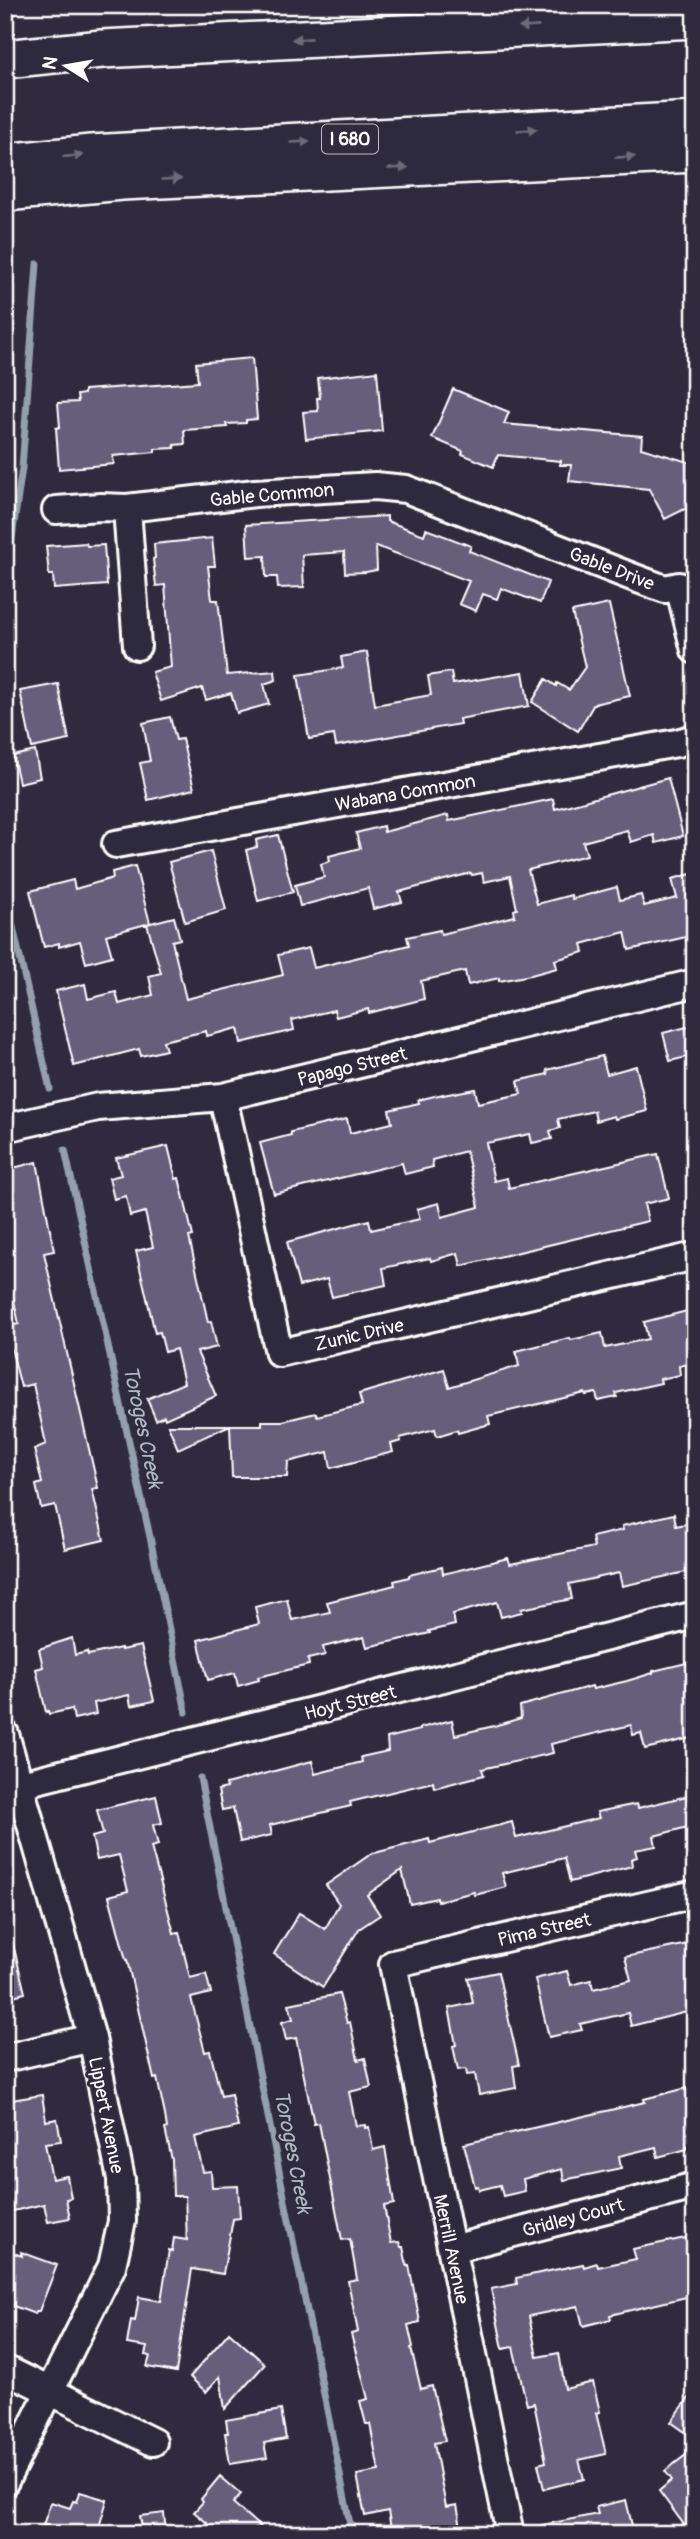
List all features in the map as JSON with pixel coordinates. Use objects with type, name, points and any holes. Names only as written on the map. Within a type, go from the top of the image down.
[{"type":"highway","points":[[5,59],[102,49],[695,19]]},
{"type":"highway","name":"I 680","points":[[5,163],[282,143],[695,121]]},
{"type":"highway","name":"I 680","points":[[5,192],[122,181],[695,153]]},
{"type":"street","name":"Gable Common","points":[[56,510],[127,508],[255,494],[375,486],[406,489],[484,519]]},
{"type":"street","points":[[127,508],[137,646]]},
{"type":"street","name":"Gable Drive","points":[[484,519],[665,589],[680,586],[695,650]]},
{"type":"street","name":"Wabana Common","points":[[116,844],[695,738]]},
{"type":"street","name":"Papago Street","points":[[5,1128],[98,1107],[223,1097],[695,983]]},
{"type":"street","name":"Zunic Drive","points":[[223,1097],[279,1353],[695,1256]]},
{"type":"street","name":"Hoyt Street","points":[[12,1787],[695,1615]]},
{"type":"street","name":"Lippert Avenue","points":[[5,1734],[12,1787],[92,2038],[121,2179],[122,2221],[112,2266],[5,2481]]},
{"type":"street","name":"Pima Street","points":[[393,1964],[695,1894]]},
{"type":"street","name":"Merrill Avenue","points":[[393,1964],[510,2534]]},
{"type":"street","points":[[5,2058],[92,2038]]},
{"type":"street","name":"Gridley Court","points":[[452,2249],[695,2186]]},
{"type":"street","points":[[5,2369],[153,2442]]},
{"type":"building","points":[[252,358],[257,419],[246,420],[246,423],[226,424],[227,427],[184,430],[185,444],[174,445],[175,448],[155,449],[155,452],[113,456],[114,464],[59,469],[56,428],[60,427],[58,403],[78,402],[77,395],[84,394],[84,390],[198,382],[196,363]]},
{"type":"building","points":[[377,371],[382,431],[306,439],[303,412],[318,411],[318,378]]},
{"type":"building","points":[[453,389],[509,412],[504,424],[642,436],[641,448],[695,464],[695,504],[665,519],[649,489],[569,481],[571,465],[560,465],[561,461],[498,455],[493,467],[462,454],[463,451],[432,438]]},
{"type":"building","points":[[387,516],[387,521],[424,535],[426,529],[471,546],[469,551],[548,582],[540,603],[501,588],[497,599],[483,594],[476,611],[459,604],[469,581],[376,546],[377,570],[366,572],[345,573],[344,552],[302,555],[304,587],[278,588],[277,577],[266,577],[265,556],[248,557],[246,525]]},
{"type":"building","points":[[212,538],[215,566],[208,566],[212,600],[218,600],[227,675],[275,671],[276,680],[264,684],[269,704],[237,713],[231,693],[206,700],[202,688],[161,701],[152,672],[171,667],[165,585],[156,586],[154,544]]},
{"type":"building","points":[[86,543],[87,546],[104,545],[107,585],[54,589],[53,575],[49,575],[46,546]]},
{"type":"building","points":[[609,604],[630,696],[594,704],[578,731],[532,702],[546,679],[569,690],[585,667],[572,612]]},
{"type":"building","points":[[367,652],[375,705],[431,695],[428,676],[451,672],[453,684],[523,672],[529,706],[459,719],[460,724],[336,746],[334,735],[309,739],[298,675],[343,668],[341,657]]},
{"type":"building","points":[[58,684],[69,740],[32,748],[20,691]]},
{"type":"building","points":[[170,717],[176,740],[182,739],[194,789],[148,800],[140,763],[150,761],[143,723]]},
{"type":"building","points":[[35,751],[40,778],[19,783],[13,756]]},
{"type":"building","points":[[668,778],[683,836],[656,843],[654,835],[631,842],[627,830],[583,842],[587,855],[528,870],[537,904],[571,895],[572,899],[617,887],[620,900],[641,895],[644,906],[677,898],[672,879],[695,873],[695,942],[687,943],[686,937],[629,950],[625,932],[582,944],[584,952],[555,960],[557,968],[531,975],[468,985],[465,971],[421,981],[424,999],[369,1013],[368,1009],[336,1017],[334,1010],[292,1020],[294,1030],[241,1043],[238,1028],[207,1036],[206,1031],[163,1041],[166,1050],[141,1056],[139,1049],[74,1066],[56,991],[85,984],[88,999],[116,992],[119,1004],[153,995],[149,976],[161,973],[147,924],[174,917],[180,939],[172,941],[186,999],[283,975],[278,955],[309,948],[314,968],[409,945],[407,937],[440,930],[441,934],[515,916],[514,910],[517,909],[510,876],[484,882],[482,873],[471,873],[399,892],[402,902],[373,909],[368,888],[300,906],[295,885],[324,877],[321,864],[330,861],[329,856],[360,848],[356,833],[383,826],[384,832],[448,815],[449,821],[553,799],[555,809]]},
{"type":"building","points":[[278,835],[293,892],[258,901],[246,850],[257,847],[256,840]]},
{"type":"building","points":[[211,851],[226,910],[185,922],[169,862]]},
{"type":"building","points":[[135,866],[150,923],[106,935],[112,956],[86,963],[80,941],[59,947],[59,943],[44,947],[30,891],[73,880],[75,889],[113,878],[112,872]]},
{"type":"building","points":[[695,1025],[695,1055],[670,1061],[663,1033]]},
{"type":"building","points":[[602,1056],[607,1074],[636,1066],[647,1111],[596,1121],[594,1111],[558,1119],[560,1128],[550,1131],[552,1139],[532,1143],[530,1134],[486,1143],[494,1181],[507,1178],[509,1188],[658,1154],[669,1198],[644,1204],[648,1221],[461,1266],[458,1253],[431,1261],[430,1258],[383,1268],[386,1285],[332,1297],[327,1279],[299,1286],[287,1242],[369,1220],[371,1230],[420,1219],[417,1209],[439,1203],[442,1217],[479,1207],[466,1151],[432,1160],[433,1167],[405,1174],[402,1163],[274,1194],[260,1143],[291,1135],[291,1132],[347,1119],[350,1133],[392,1123],[389,1110],[443,1094],[475,1089],[478,1103],[521,1094],[518,1081],[548,1074],[547,1070]]},
{"type":"building","points":[[168,1146],[176,1179],[179,1178],[193,1236],[189,1237],[208,1322],[211,1321],[217,1347],[197,1352],[216,1396],[165,1419],[164,1416],[156,1420],[147,1399],[184,1383],[176,1349],[165,1352],[160,1332],[155,1333],[136,1251],[153,1247],[145,1212],[130,1216],[126,1196],[114,1199],[109,1178],[121,1175],[116,1158]]},
{"type":"building","points":[[37,1162],[54,1251],[44,1253],[98,1488],[92,1489],[104,1540],[65,1549],[55,1505],[41,1508],[36,1485],[42,1483],[34,1449],[46,1444],[33,1384],[21,1387],[11,1348],[8,1348],[5,1337],[5,1327],[19,1324],[5,1261],[5,1170]]},
{"type":"building","points":[[695,1309],[695,1362],[679,1366],[680,1375],[660,1379],[661,1383],[616,1393],[617,1397],[598,1401],[596,1393],[585,1393],[488,1416],[490,1424],[458,1433],[457,1430],[437,1436],[435,1429],[400,1438],[401,1441],[391,1444],[393,1452],[331,1468],[328,1452],[288,1462],[287,1477],[232,1477],[230,1425],[262,1425],[262,1421],[283,1421],[316,1413],[317,1416],[362,1405],[359,1394],[444,1369],[449,1387],[519,1366],[516,1351],[570,1338],[571,1340],[602,1333],[605,1348],[648,1339],[644,1322]]},
{"type":"building","points":[[168,1425],[230,1425],[178,1449]]},
{"type":"building","points":[[674,1514],[676,1526],[695,1522],[695,1570],[622,1586],[619,1573],[569,1584],[572,1599],[521,1609],[522,1612],[501,1617],[497,1602],[453,1614],[455,1625],[429,1631],[430,1633],[367,1647],[364,1637],[323,1647],[325,1655],[308,1659],[309,1665],[258,1677],[259,1680],[238,1686],[235,1673],[208,1680],[198,1640],[259,1624],[255,1607],[287,1599],[292,1620],[330,1612],[327,1602],[395,1585],[394,1581],[409,1575],[442,1567],[443,1574],[508,1558],[510,1564],[594,1547],[592,1537],[623,1530],[622,1526]]},
{"type":"building","points":[[72,1638],[75,1655],[141,1646],[154,1701],[131,1706],[129,1695],[94,1703],[96,1714],[74,1719],[72,1709],[49,1714],[46,1712],[36,1669],[43,1667],[39,1649]]},
{"type":"building","points":[[695,1661],[695,1737],[645,1749],[641,1733],[633,1735],[631,1725],[551,1744],[553,1753],[482,1769],[484,1775],[434,1788],[433,1782],[350,1802],[351,1806],[270,1825],[272,1835],[240,1842],[233,1808],[222,1810],[218,1790],[227,1788],[226,1784],[312,1761],[315,1774],[362,1762],[361,1757],[388,1751],[387,1738],[452,1720],[455,1735],[494,1726],[521,1718],[520,1706],[592,1686],[593,1689],[627,1681],[653,1671]]},
{"type":"building","points":[[695,1794],[695,1825],[654,1836],[656,1846],[635,1850],[637,1857],[631,1859],[632,1866],[570,1882],[564,1858],[502,1873],[506,1887],[475,1895],[474,1892],[438,1901],[437,1898],[410,1904],[402,1870],[367,1895],[380,1915],[359,1929],[323,1987],[274,1954],[299,1913],[325,1929],[339,1904],[326,1885],[371,1854],[429,1839],[430,1843],[512,1822],[516,1838],[599,1818],[597,1812],[637,1804],[638,1808]]},
{"type":"building","points":[[156,1796],[162,1823],[153,1825],[158,1845],[151,1847],[174,1933],[179,1932],[190,1978],[206,1974],[211,1993],[191,1998],[205,2052],[210,2051],[221,2096],[231,2094],[238,2127],[195,2137],[203,2172],[211,2171],[212,2187],[238,2186],[240,2218],[233,2219],[223,2274],[192,2269],[176,2372],[147,2367],[150,2356],[145,2355],[147,2347],[127,2344],[139,2297],[161,2301],[169,2250],[172,2251],[174,2238],[187,2240],[185,2196],[173,2196],[172,2160],[165,2129],[165,2115],[109,1896],[128,1891],[119,1855],[97,1860],[92,1837],[103,1834],[97,1810]]},
{"type":"building","points":[[12,1940],[25,1993],[5,1998],[5,1941]]},
{"type":"building","points":[[688,1944],[695,1945],[695,2010],[631,2026],[628,2013],[580,2024],[582,2030],[549,2037],[535,1979],[567,1971],[571,1985],[591,1980],[593,1989],[631,1980],[625,1957]]},
{"type":"building","points":[[498,1972],[519,2065],[513,2066],[516,2088],[479,2095],[475,2074],[467,2075],[466,2069],[458,2070],[449,2008],[473,2003],[468,1978]]},
{"type":"building","points":[[339,1994],[347,2023],[350,2022],[358,2060],[365,2058],[371,2087],[349,2092],[356,2126],[369,2127],[373,2150],[385,2147],[394,2204],[384,2206],[391,2243],[399,2242],[403,2247],[420,2322],[408,2325],[413,2347],[411,2348],[421,2389],[432,2386],[445,2441],[434,2443],[446,2507],[457,2505],[461,2527],[431,2534],[392,2534],[388,2511],[365,2516],[357,2475],[379,2471],[370,2424],[366,2424],[360,2401],[368,2399],[351,2334],[358,2332],[348,2281],[357,2279],[350,2239],[342,2240],[319,2123],[314,2124],[296,2038],[286,2040],[282,2022],[293,2019],[289,2004]]},
{"type":"building","points":[[687,2088],[695,2120],[695,2144],[687,2146],[687,2149],[658,2157],[656,2147],[619,2156],[621,2168],[564,2180],[562,2169],[523,2179],[525,2191],[503,2196],[500,2185],[479,2190],[478,2186],[475,2187],[464,2144],[645,2102],[644,2099]]},
{"type":"building","points":[[42,2095],[46,2121],[57,2119],[61,2141],[45,2143],[52,2179],[67,2176],[71,2198],[66,2199],[70,2218],[48,2222],[44,2204],[13,2211],[5,2175],[5,2101]]},
{"type":"building","points":[[690,2237],[695,2258],[695,2295],[610,2315],[611,2319],[583,2326],[578,2306],[529,2316],[537,2357],[559,2353],[565,2389],[593,2382],[600,2412],[596,2413],[606,2454],[579,2460],[584,2479],[544,2489],[538,2464],[546,2462],[534,2403],[527,2405],[513,2347],[503,2349],[491,2289],[517,2284],[516,2278],[583,2264],[584,2267],[597,2263],[598,2267],[636,2259],[633,2249]]},
{"type":"building","points":[[5,2250],[22,2256],[21,2252],[57,2265],[39,2311],[35,2314],[5,2303]]},
{"type":"building","points":[[229,2332],[265,2364],[225,2409],[220,2376],[206,2392],[190,2377]]},
{"type":"building","points":[[695,2390],[695,2439],[671,2422]]},
{"type":"building","points":[[281,2410],[286,2439],[264,2443],[267,2458],[230,2464],[225,2433],[228,2433],[226,2420]]},
{"type":"building","points":[[695,2448],[695,2534],[691,2534],[659,2491],[672,2480],[665,2471]]},
{"type":"building","points":[[220,2476],[241,2494],[233,2503],[268,2534],[220,2534],[194,2512]]},
{"type":"building","points":[[80,2492],[107,2500],[97,2534],[72,2534],[43,2525],[51,2502],[70,2508],[73,2501],[77,2502]]},
{"type":"building","points":[[626,2500],[634,2534],[543,2534],[542,2525],[598,2514],[596,2507]]},
{"type":"building","points":[[164,2513],[166,2534],[143,2534],[140,2516]]},
{"type":"waterway","name":"Toroges Creek","points":[[5,586],[22,468],[37,264]]},
{"type":"waterway","name":"Toroges Creek","points":[[5,892],[50,1089]]},
{"type":"waterway","name":"Toroges Creek","points":[[65,1150],[186,1712]]},
{"type":"waterway","name":"Toroges Creek","points":[[200,1778],[352,2534]]}]
